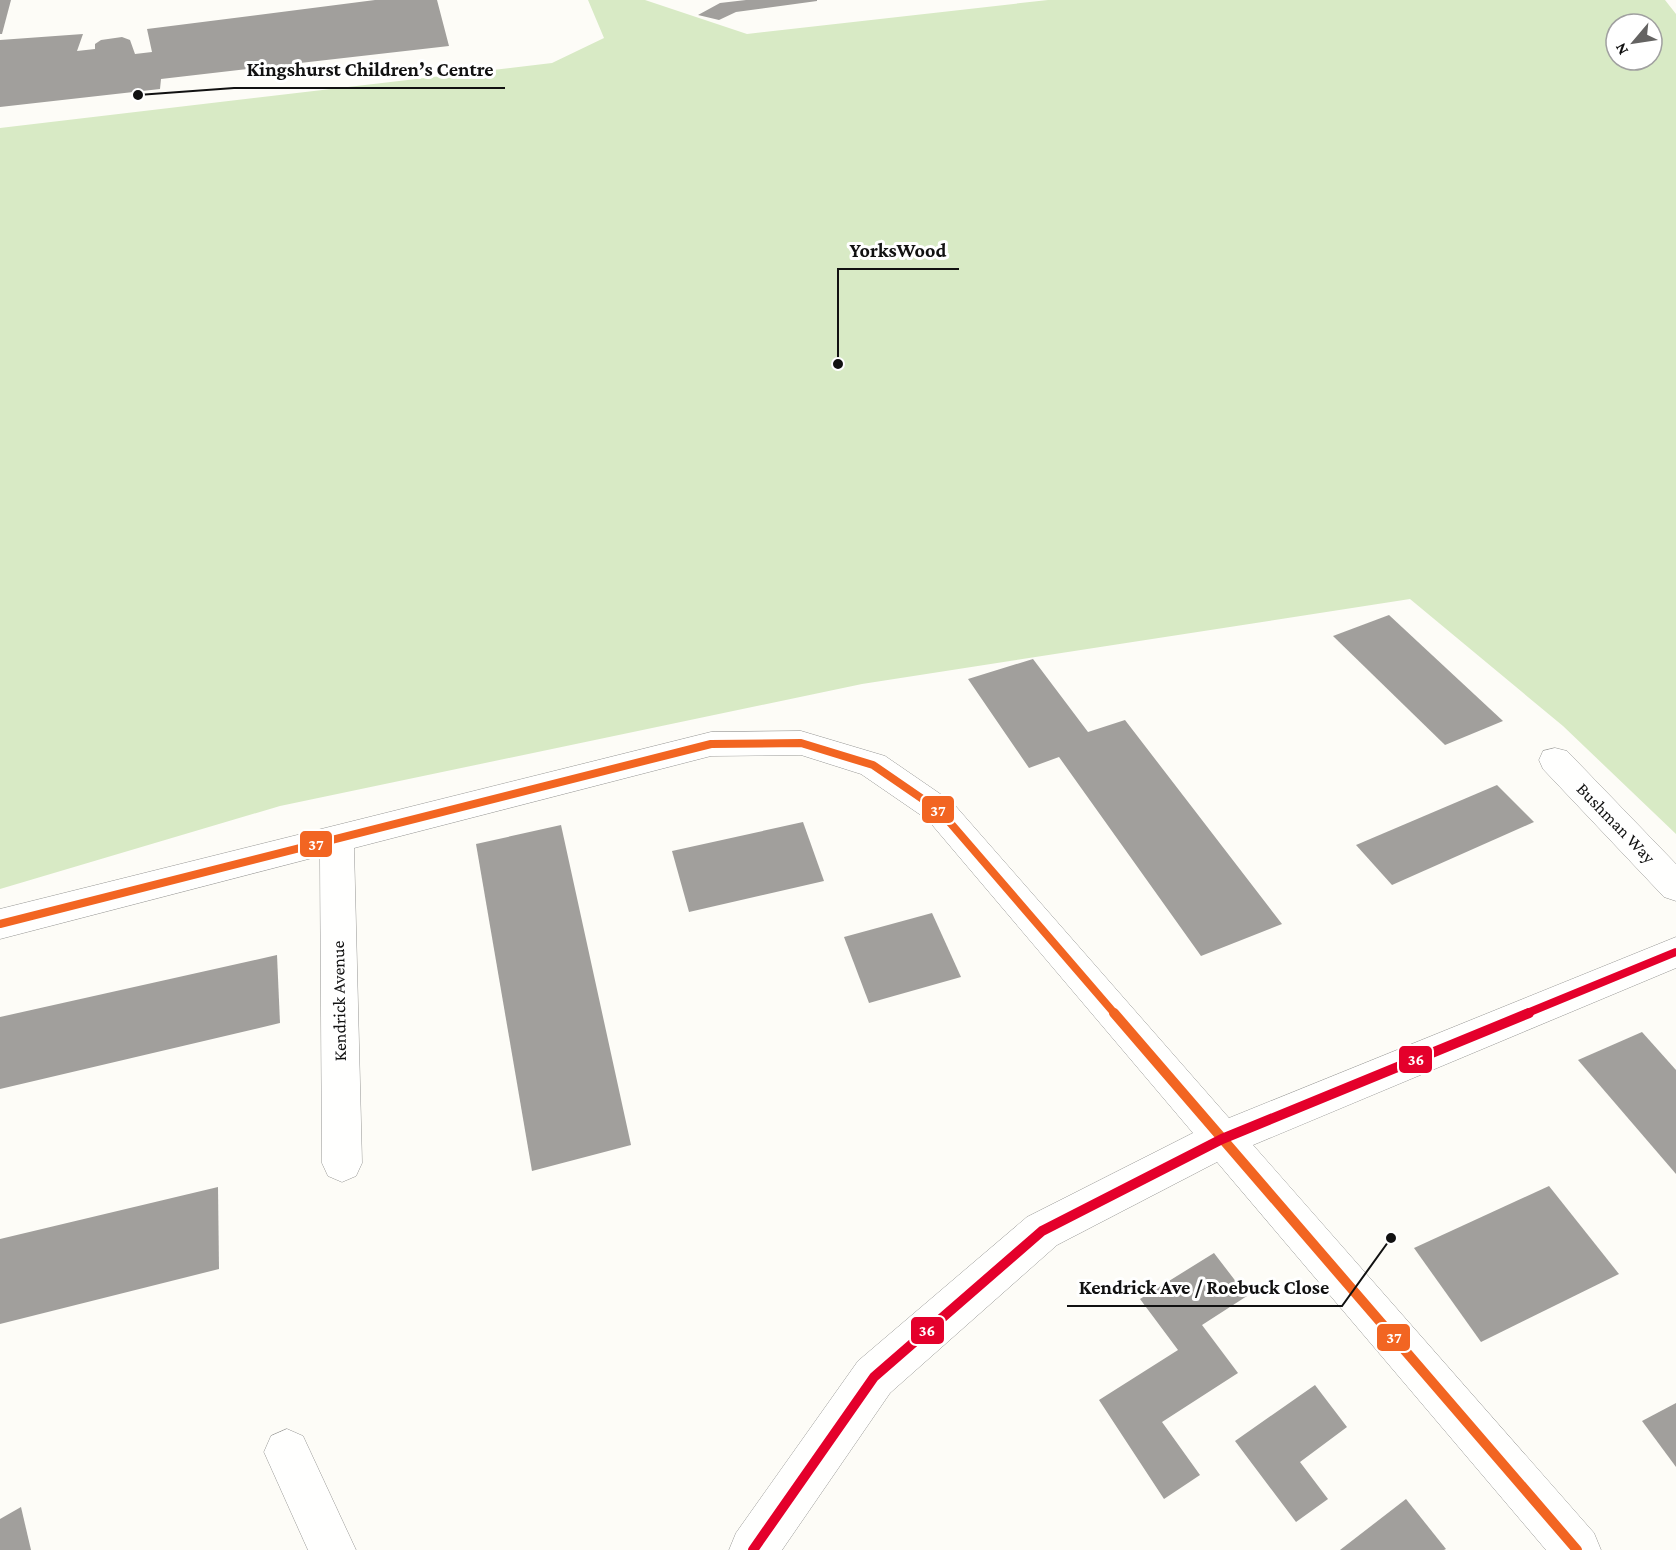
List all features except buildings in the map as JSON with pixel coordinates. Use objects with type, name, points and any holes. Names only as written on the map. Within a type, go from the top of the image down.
[{"type":"street","points":[[0,924],[711,744],[801,743],[873,765],[940,811],[1577,1550]]},
{"type":"street","name":"Bushman Way","points":[[1555,760],[1676,887]]},
{"type":"street","name":"Kendrick Avenue","points":[[337,838],[342,1163]]},
{"type":"street","points":[[753,1550],[874,1377],[1042,1231],[1222,1139],[1676,952]]},
{"type":"street","points":[[287,1452],[332,1550]]},
{"type":"green space","points":[[588,0],[645,0],[747,34],[1048,0],[1665,0],[1676,14],[1676,834],[1563,726],[1410,599],[862,684],[280,806],[0,889],[0,128],[552,63],[604,38]]},
{"type":"transit line","name":"37","points":[[0,924],[711,744],[801,743],[873,765],[940,811],[1577,1550]]},
{"type":"transit line","name":"36","points":[[753,1550],[874,1377],[1042,1231],[1222,1139],[1676,952]]},
{"type":"place","name":"Kingshurst Children’s Centre","points":[[138,95]]},
{"type":"place","name":"YorksWood","points":[[838,364]]},
{"type":"place","name":"Kendrick Ave / Roebuck Close","points":[[1391,1238]]}]
